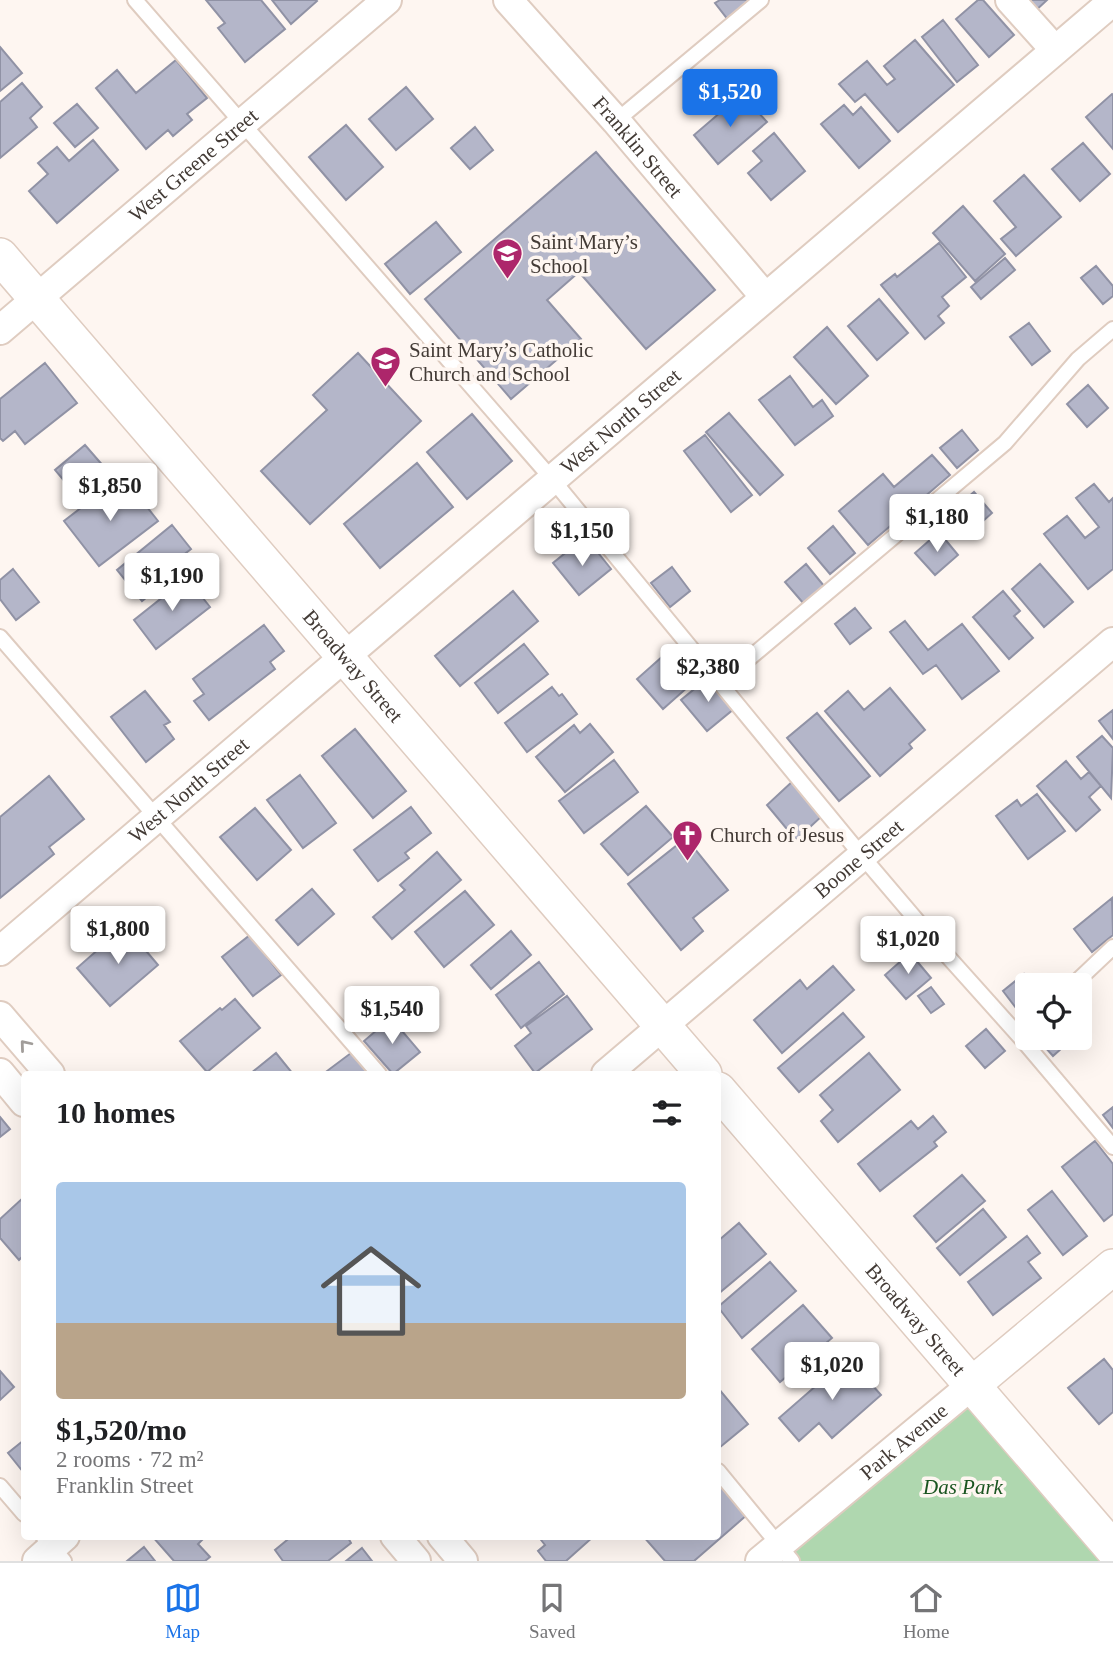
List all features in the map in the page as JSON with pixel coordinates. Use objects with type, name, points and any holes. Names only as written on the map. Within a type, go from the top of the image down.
[{"type":"street","name":"West Greene Street","points":[[0,330],[387,0]]},
{"type":"street","name":"Franklin Street","points":[[508,0],[616,121],[765,297]]},
{"type":"street","points":[[1010,0],[1055,50]]},
{"type":"street","name":"West North Street","points":[[0,951],[1113,1]]},
{"type":"street","name":"Broadway Street","points":[[0,256],[701,1071]]},
{"type":"street","name":"Boone Street","points":[[610,1071],[1113,642]]},
{"type":"street","points":[[0,1016],[47,1071]]},
{"type":"street","points":[[0,1073],[21,1098]]},
{"type":"street","name":"Broadway Street","points":[[721,1093],[1113,1549]]},
{"type":"street","name":"Park Avenue","points":[[777,1556],[972,1385],[1113,1267]]},
{"type":"street","points":[[398,1540],[416,1561]]},
{"type":"street","points":[[445,1540],[463,1561]]},
{"type":"lane","points":[[135,0],[552,479],[942,950],[1015,1025]]},
{"type":"lane","points":[[616,121],[761,0]]},
{"type":"lane","points":[[720,683],[1005,443],[1078,359],[1113,329]]},
{"type":"lane","points":[[0,637],[376,1071]]},
{"type":"lane","points":[[1086,973],[1113,947]]},
{"type":"lane","points":[[1037,1050],[1113,1147]]},
{"type":"lane","points":[[721,1475],[777,1556]]},
{"type":"lane","points":[[0,1486],[21,1510]]},
{"type":"green space","name":"Das Park","points":[[972,1385],[1113,1561],[792,1561],[779,1545]]},
{"type":"building","points":[[206,0],[261,0],[285,29],[245,62],[218,28],[225,23]]},
{"type":"building","points":[[272,0],[316,0],[317,1],[291,24]]},
{"type":"building","points":[[720,0],[749,0],[752,3],[729,21],[715,3]]},
{"type":"building","points":[[978,0],[983,0],[1014,35],[989,57],[956,19]]},
{"type":"building","points":[[1022,0],[1047,0],[1033,13]]},
{"type":"building","points":[[943,20],[978,65],[957,82],[922,37]]},
{"type":"building","points":[[915,40],[954,85],[898,132],[865,94],[855,102],[839,84],[867,61],[887,85],[895,79],[884,66]]},
{"type":"building","points":[[0,47],[22,73],[0,91]]},
{"type":"building","points":[[176,60],[207,98],[187,114],[192,120],[173,136],[168,130],[146,149],[96,88],[117,70],[136,93]]},
{"type":"building","points":[[22,83],[42,107],[30,118],[37,127],[0,158],[0,102]]},
{"type":"building","points":[[406,87],[433,119],[396,150],[369,119]]},
{"type":"building","points":[[742,94],[767,122],[718,164],[694,135]]},
{"type":"building","points":[[1113,95],[1113,149],[1086,117]]},
{"type":"building","points":[[77,104],[98,128],[75,147],[54,123]]},
{"type":"building","points":[[844,105],[853,115],[861,107],[890,141],[859,168],[821,124]]},
{"type":"building","points":[[346,125],[383,167],[346,200],[309,157]]},
{"type":"building","points":[[475,127],[493,150],[470,169],[451,148]]},
{"type":"building","points":[[774,133],[805,171],[771,200],[748,173],[762,161],[753,151]]},
{"type":"building","points":[[93,140],[118,170],[57,223],[29,191],[48,174],[38,163],[57,147],[69,161]]},
{"type":"building","points":[[1083,143],[1110,174],[1080,201],[1052,169]]},
{"type":"building","name":"Saint Mary’s School","points":[[596,152],[715,290],[646,349],[579,272],[547,300],[581,339],[511,399],[425,299]]},
{"type":"building","points":[[1024,175],[1061,217],[1016,256],[1001,239],[1016,227],[994,201]]},
{"type":"building","points":[[963,206],[1005,254],[975,281],[933,233]]},
{"type":"building","points":[[436,222],[461,252],[410,294],[385,264]]},
{"type":"building","points":[[939,243],[966,277],[942,297],[949,306],[938,316],[944,323],[925,339],[881,285],[895,274],[897,277]]},
{"type":"building","points":[[1005,258],[1015,270],[981,299],[971,287]]},
{"type":"building","points":[[1096,266],[1113,286],[1113,296],[1103,304],[1081,278]]},
{"type":"building","points":[[879,299],[908,333],[877,360],[848,326]]},
{"type":"building","points":[[1029,323],[1050,351],[1032,365],[1010,337]]},
{"type":"building","points":[[827,327],[868,376],[836,404],[794,357]]},
{"type":"building","points":[[358,353],[421,421],[310,524],[261,471],[327,410],[313,395]]},
{"type":"building","points":[[45,363],[77,403],[25,444],[15,431],[3,441],[0,438],[0,399]]},
{"type":"building","points":[[790,376],[813,407],[822,400],[833,416],[795,445],[759,400]]},
{"type":"building","points":[[1088,385],[1108,408],[1087,427],[1067,404]]},
{"type":"building","points":[[729,413],[783,475],[760,495],[706,432]]},
{"type":"building","points":[[472,414],[512,461],[467,499],[427,452]]},
{"type":"building","points":[[962,430],[978,450],[957,468],[940,448]]},
{"type":"building","points":[[705,435],[752,495],[731,512],[684,451]]},
{"type":"building","points":[[85,445],[111,475],[81,501],[55,470]]},
{"type":"building","points":[[932,455],[950,475],[868,545],[839,511],[883,474],[894,487]]},
{"type":"building","points":[[417,463],[453,507],[380,568],[344,524]]},
{"type":"building","points":[[113,483],[123,496],[132,488],[158,521],[99,566],[64,521]]},
{"type":"building","points":[[1094,484],[1109,502],[1113,498],[1113,569],[1088,589],[1044,534],[1067,516],[1085,538],[1099,527],[1076,498]]},
{"type":"building","points":[[974,492],[992,513],[973,530],[954,509]]},
{"type":"building","points":[[172,525],[191,549],[173,563],[179,571],[142,601],[117,570]]},
{"type":"building","points":[[833,526],[855,553],[830,574],[808,548]]},
{"type":"building","points":[[939,532],[958,555],[935,575],[915,553]]},
{"type":"building","points":[[579,542],[589,554],[595,549],[611,569],[579,595],[553,563]]},
{"type":"building","points":[[806,564],[824,586],[804,604],[785,582]]},
{"type":"building","points":[[1040,564],[1073,602],[1044,627],[1012,589]]},
{"type":"building","points":[[672,567],[690,591],[670,607],[651,583]]},
{"type":"building","points":[[13,569],[39,602],[16,620],[0,599],[0,580]]},
{"type":"building","points":[[187,578],[210,607],[156,649],[134,620]]},
{"type":"building","points":[[513,591],[538,621],[460,686],[435,656]]},
{"type":"building","points":[[1003,591],[1020,611],[1014,616],[1033,638],[1009,659],[973,617]]},
{"type":"building","points":[[855,608],[871,628],[850,644],[835,624]]},
{"type":"building","points":[[905,621],[928,650],[962,624],[999,671],[962,699],[936,665],[923,674],[890,632]]},
{"type":"building","points":[[264,625],[284,651],[270,662],[275,669],[209,720],[194,701],[204,694],[193,679]]},
{"type":"building","points":[[524,644],[548,674],[498,713],[475,683]]},
{"type":"building","points":[[663,656],[689,686],[663,709],[637,679]]},
{"type":"building","points":[[709,677],[735,708],[707,731],[681,700]]},
{"type":"building","points":[[552,687],[559,696],[562,694],[577,714],[527,752],[505,723]]},
{"type":"building","points":[[890,688],[925,730],[909,744],[912,748],[880,776],[825,711],[848,691],[864,710]]},
{"type":"building","points":[[145,691],[170,722],[164,725],[174,739],[146,762],[111,717]]},
{"type":"building","points":[[1113,710],[1113,739],[1099,721]]},
{"type":"building","points":[[817,713],[870,776],[839,801],[787,738]]},
{"type":"building","points":[[590,724],[613,752],[565,792],[536,757],[574,725],[580,733]]},
{"type":"building","points":[[355,729],[406,791],[373,818],[322,756]]},
{"type":"building","points":[[1102,736],[1113,748],[1111,798],[1077,757]]},
{"type":"building","points":[[614,760],[638,792],[584,833],[559,801]]},
{"type":"building","points":[[1066,761],[1081,779],[1089,772],[1101,786],[1089,797],[1100,810],[1076,831],[1037,786]]},
{"type":"building","points":[[300,775],[336,823],[303,848],[267,800]]},
{"type":"building","points":[[49,776],[84,819],[49,847],[54,854],[0,898],[0,817]]},
{"type":"building","points":[[794,780],[823,815],[796,840],[767,805]]},
{"type":"building","points":[[1037,794],[1065,831],[1028,859],[996,816],[1017,800],[1021,806]]},
{"type":"building","points":[[646,806],[673,837],[628,875],[601,844]]},
{"type":"building","points":[[411,807],[431,833],[405,853],[409,858],[378,881],[354,850]]},
{"type":"building","points":[[255,808],[291,850],[257,880],[220,837]]},
{"type":"building","points":[[686,838],[728,890],[693,918],[703,931],[681,950],[628,884]]},
{"type":"building","points":[[437,852],[461,880],[392,939],[373,917],[405,890],[400,885]]},
{"type":"building","points":[[312,889],[334,914],[298,945],[276,920]]},
{"type":"building","points":[[465,891],[494,925],[444,967],[415,932]]},
{"type":"building","points":[[1112,898],[1113,935],[1092,952],[1074,929]]},
{"type":"building","points":[[125,926],[158,965],[110,1006],[77,968]]},
{"type":"building","points":[[511,931],[531,955],[491,989],[471,965]]},
{"type":"building","points":[[250,935],[281,975],[253,996],[222,957]]},
{"type":"building","points":[[910,953],[931,978],[906,999],[885,975]]},
{"type":"building","points":[[539,962],[564,994],[521,1028],[496,995]]},
{"type":"building","points":[[833,966],[854,990],[782,1053],[754,1020],[800,980],[807,989]]},
{"type":"building","points":[[1015,981],[1015,1007],[1003,991]]},
{"type":"building","points":[[931,987],[944,1004],[931,1013],[918,996]]},
{"type":"building","points":[[567,996],[592,1029],[538,1071],[534,1071],[515,1046],[531,1033],[526,1026]]},
{"type":"building","points":[[235,999],[260,1028],[206,1071],[180,1041],[220,1008],[222,1010]]},
{"type":"building","points":[[843,1013],[864,1037],[799,1092],[778,1068]]},
{"type":"building","points":[[391,1018],[420,1052],[397,1071],[390,1071],[364,1041]]},
{"type":"building","points":[[986,1029],[1005,1051],[985,1068],[966,1046]]},
{"type":"building","points":[[1048,1050],[1060,1050],[1053,1056]]},
{"type":"building","points":[[276,1053],[291,1071],[254,1071]]},
{"type":"building","points":[[351,1053],[366,1071],[327,1071]]},
{"type":"building","points":[[869,1053],[900,1090],[838,1142],[821,1121],[833,1110],[820,1095]]},
{"type":"building","points":[[1113,1107],[1113,1128],[1103,1115]]},
{"type":"building","points":[[933,1116],[946,1132],[934,1142],[937,1146],[880,1191],[858,1164],[911,1121],[918,1129]]},
{"type":"building","points":[[0,1117],[10,1129],[0,1137]]},
{"type":"building","points":[[1095,1141],[1113,1164],[1113,1214],[1104,1221],[1062,1167]]},
{"type":"building","points":[[962,1175],[985,1201],[936,1242],[914,1216]]},
{"type":"building","points":[[1052,1191],[1087,1236],[1063,1255],[1028,1210]]},
{"type":"building","points":[[21,1200],[19,1260],[0,1238],[0,1219]]},
{"type":"building","points":[[983,1209],[1006,1237],[960,1275],[937,1248]]},
{"type":"building","points":[[739,1223],[766,1254],[721,1292],[721,1238]]},
{"type":"building","points":[[1027,1236],[1040,1253],[1028,1262],[1041,1278],[993,1315],[968,1282]]},
{"type":"building","points":[[770,1262],[796,1291],[742,1338],[721,1311],[721,1304]]},
{"type":"building","points":[[803,1305],[832,1338],[780,1382],[752,1349]]},
{"type":"building","points":[[848,1358],[881,1395],[832,1438],[819,1423],[799,1441],[779,1418]]},
{"type":"building","points":[[1104,1359],[1113,1370],[1113,1412],[1099,1424],[1068,1388]]},
{"type":"building","points":[[0,1371],[14,1387],[0,1400]]},
{"type":"building","points":[[721,1392],[748,1424],[721,1446]]},
{"type":"building","points":[[21,1442],[21,1469],[8,1453]]},
{"type":"building","points":[[721,1483],[748,1514],[721,1538]]},
{"type":"building","points":[[156,1540],[202,1540],[198,1544],[210,1557],[205,1561],[174,1561]]},
{"type":"building","points":[[287,1540],[349,1540],[351,1543],[328,1561],[283,1561],[275,1550]]},
{"type":"building","points":[[541,1540],[590,1540],[566,1561],[546,1561],[538,1551],[545,1545]]},
{"type":"building","points":[[647,1540],[718,1540],[694,1561],[665,1561]]},
{"type":"building","points":[[144,1547],[155,1561],[127,1561]]},
{"type":"building","points":[[362,1548],[372,1561],[346,1561]]},
{"type":"place","name":"Saint Mary’s School","points":[[507,281]]},
{"type":"place","name":"Saint Mary’s Catholic Church and School","points":[[386,389]]},
{"type":"place","name":"Church of Jesus","points":[[687,862]]}]
